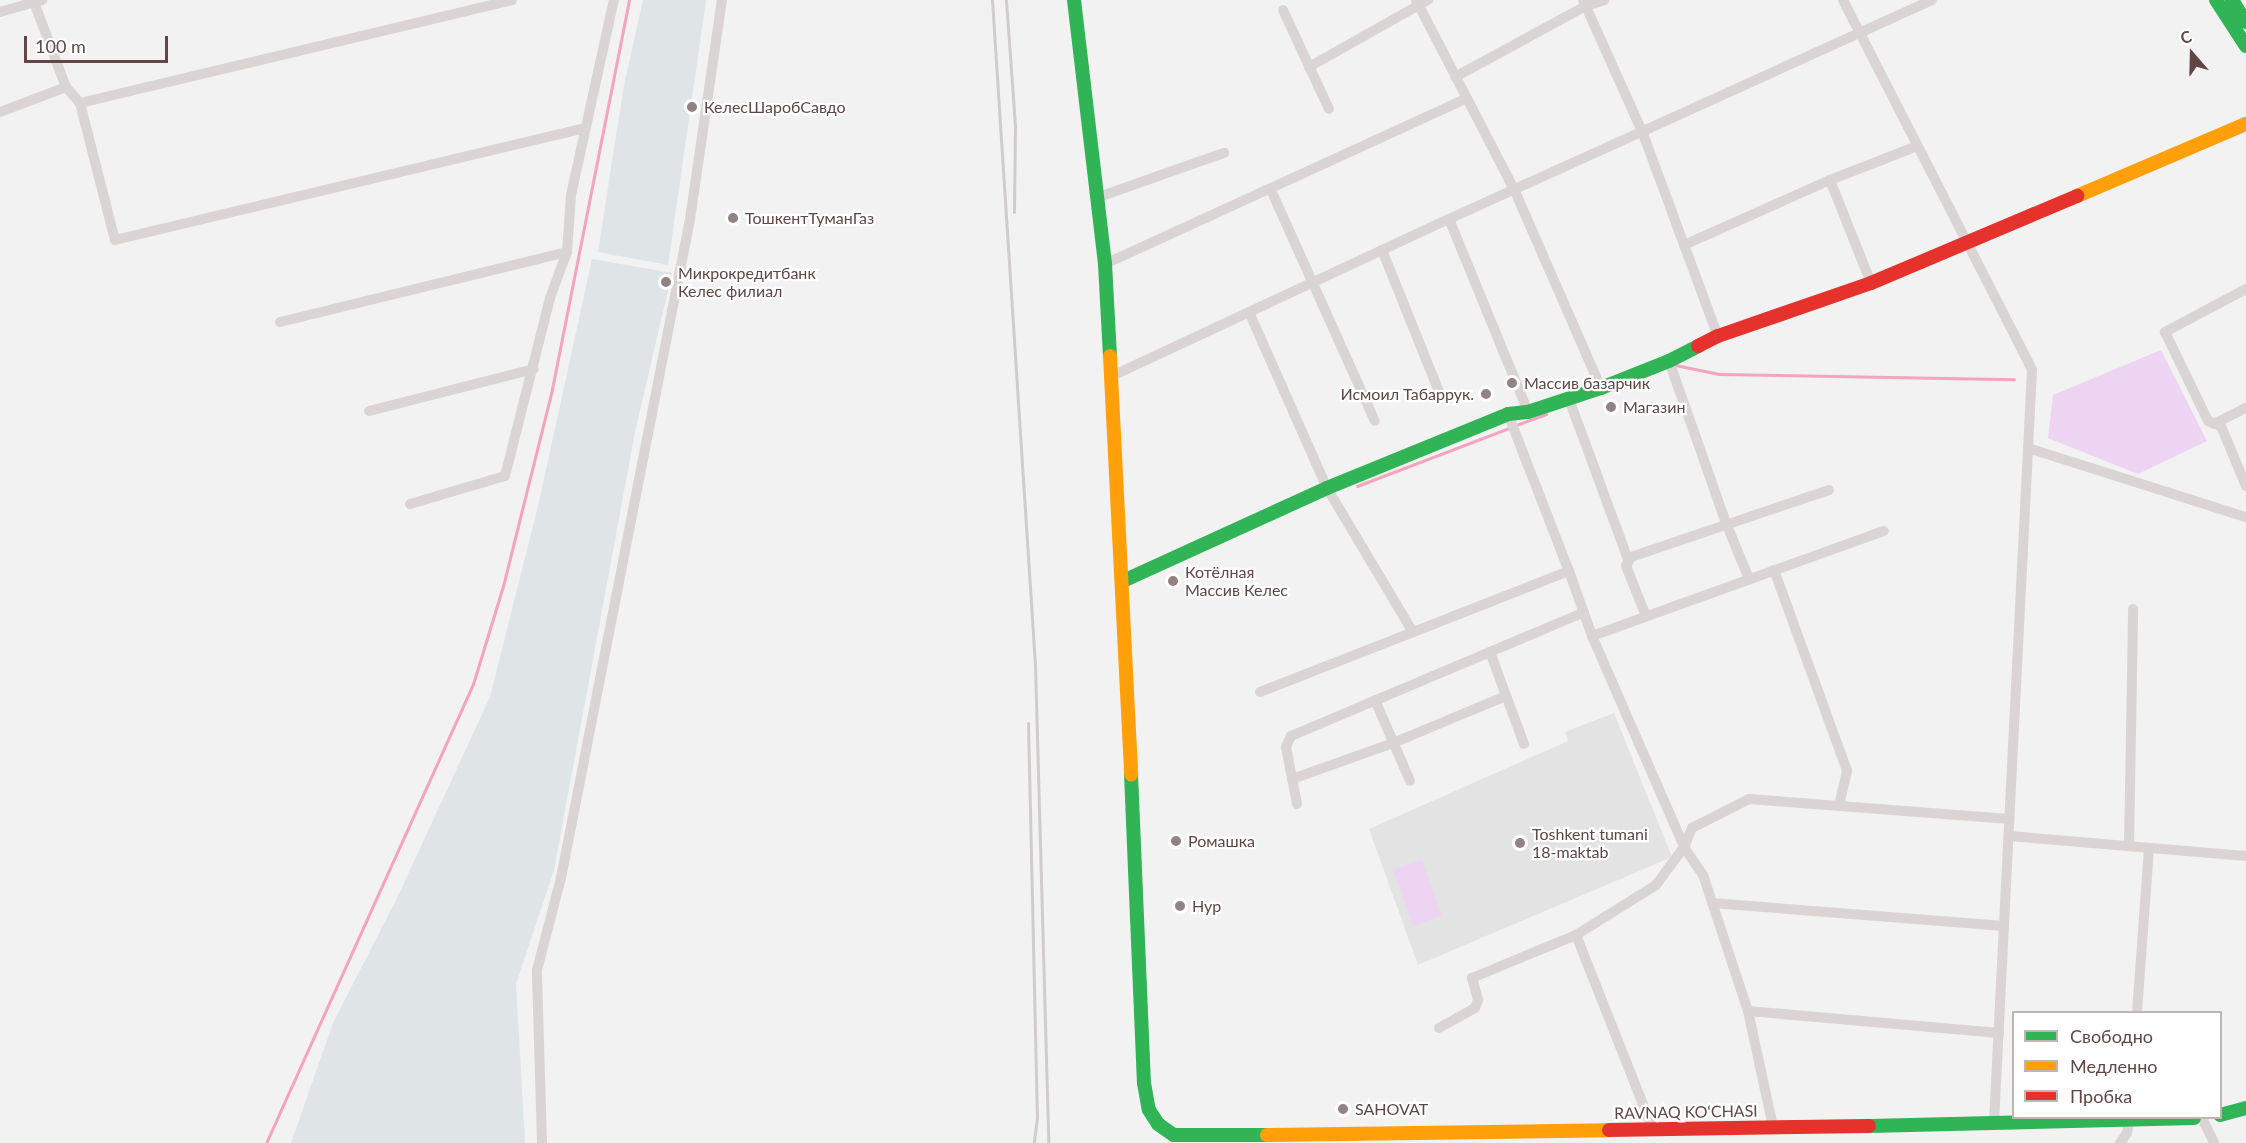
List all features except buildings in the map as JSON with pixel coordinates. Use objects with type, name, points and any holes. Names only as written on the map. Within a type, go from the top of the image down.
[{"type":"street","points":[[80,103],[512,0]]},
{"type":"street","points":[[410,504],[505,476],[534,369],[550,298],[567,252],[571,195],[614,0]]},
{"type":"street","points":[[542,1143],[537,970],[564,866],[690,219],[722,0]]},
{"type":"street","points":[[1074,0],[1105,264],[1123,580],[1327,488],[1508,414],[1528,412],[1601,388],[1669,361],[1718,336],[1871,283],[2246,124]]},
{"type":"street","points":[[1455,77],[1584,3],[1604,0]]},
{"type":"street","points":[[1843,0],[2032,370],[1994,1124]]},
{"type":"street","points":[[1113,376],[1449,219],[1932,0]]},
{"type":"street","points":[[2216,0],[2246,46]]},
{"type":"street","points":[[2232,0],[2246,21]]},
{"type":"street","points":[[0,12],[38,1],[66,87],[80,103],[115,240],[586,128]]},
{"type":"street","points":[[1309,67],[1421,2],[1455,77],[1515,189],[1601,388]]},
{"type":"street","points":[[1584,3],[1642,131],[1718,336]]},
{"type":"street","points":[[1283,10],[1329,109]]},
{"type":"street","points":[[0,112],[66,87]]},
{"type":"street","points":[[1105,264],[1271,190],[1467,98]]},
{"type":"street","points":[[1684,245],[1830,180],[1917,146]]},
{"type":"street","points":[[1096,198],[1224,153]]},
{"type":"street","points":[[1830,180],[1871,283]]},
{"type":"street","points":[[1271,190],[1315,282],[1375,421]]},
{"type":"street","points":[[1449,219],[1528,412]]},
{"type":"street","points":[[1382,250],[1439,392]]},
{"type":"street","points":[[280,322],[567,252]]},
{"type":"street","points":[[2246,289],[2165,332],[2208,421],[2221,426],[2246,486]]},
{"type":"street","points":[[1250,312],[1327,488],[1413,632]]},
{"type":"street","points":[[1669,361],[1726,523],[1749,579]]},
{"type":"street","points":[[369,411],[534,369]]},
{"type":"street","points":[[1569,399],[1628,560],[1626,566],[1646,616]]},
{"type":"street","points":[[2214,424],[2246,408]]},
{"type":"street","points":[[1508,414],[1592,636],[1684,847],[1703,875],[1748,1011],[1773,1127]]},
{"type":"street","points":[[2028,448],[2246,518]]},
{"type":"street","points":[[1628,560],[1726,523],[1829,490]]},
{"type":"street","points":[[1592,636],[1884,531]]},
{"type":"street","points":[[1774,570],[1847,771],[1839,806]]},
{"type":"street","points":[[1260,692],[1569,571]]},
{"type":"street","name":"RAVNAQ KO‘CHASI","points":[[1123,580],[1144,1083],[1147,1104],[1155,1120],[1170,1134],[1197,1140],[1331,1138],[1653,1129],[1994,1124],[2107,1119]]},
{"type":"street","points":[[2129,846],[2133,609]]},
{"type":"street","points":[[1297,804],[1286,747],[1291,736],[1584,612]]},
{"type":"street","points":[[1490,652],[1524,744]]},
{"type":"street","points":[[1292,779],[1393,742],[1506,696]]},
{"type":"street","points":[[1375,700],[1410,780]]},
{"type":"street","points":[[1439,1028],[1475,1008],[1478,1000],[1472,978],[1576,935],[1656,885],[1684,847],[1692,828],[1749,799],[2010,819]]},
{"type":"street","points":[[2009,836],[2246,856]]},
{"type":"street","points":[[2137,1011],[2149,848]]},
{"type":"street","points":[[1712,903],[2004,926]]},
{"type":"street","points":[[1576,935],[1653,1129]]},
{"type":"street","points":[[1748,1011],[1999,1033]]},
{"type":"street","points":[[2222,1114],[2246,1108]]},
{"type":"street","points":[[2120,1143],[2127,1133],[2130,1119]]},
{"type":"street","points":[[2202,1119],[2214,1143]]},
{"type":"shaded area","points":[[643,0],[706,0],[668,265],[598,252],[624,85]]},
{"type":"shaded area","points":[[592,259],[672,273],[635,432],[554,870],[516,984],[525,1143],[291,1143],[333,1023],[397,898],[490,697],[539,502]]},
{"type":"shaded area","points":[[2161,350],[2207,441],[2138,474],[2048,438],[2053,395]]},
{"type":"shaded area","name":"Toshkent tumani 18-maktab","points":[[1614,713],[1672,857],[1418,965],[1369,829],[1568,741],[1565,732]]},
{"type":"shaded area","points":[[1422,860],[1442,916],[1413,926],[1393,870]]},
{"type":"waterway","points":[[266,1143],[473,684],[503,586],[552,389],[629,0]]},
{"type":"waterway","points":[[1675,365],[1719,374],[2014,379]]},
{"type":"waterway","points":[[1516,425],[1546,414]]},
{"type":"waterway","points":[[1357,486],[1509,428]]},
{"type":"railway","points":[[992,0],[1035,665],[1048,1143]]},
{"type":"railway","points":[[1006,0],[1015,127],[1014,212]]},
{"type":"railway","points":[[1028,723],[1037,1117],[1034,1143]]},
{"type":"traffic: fast","points":[[1074,0],[1105,264],[1110,356]]},
{"type":"traffic: fast","points":[[2216,0],[2246,46]]},
{"type":"traffic: fast","points":[[2232,0],[2246,22]]},
{"type":"traffic: fast","points":[[1123,581],[1327,488],[1508,414],[1528,412],[1601,388],[1669,361],[1698,346]]},
{"type":"traffic: fast","points":[[1131,774],[1144,1083],[1149,1110],[1158,1124],[1174,1135],[1267,1135]]},
{"type":"traffic: fast","points":[[2222,1114],[2246,1108]]},
{"type":"traffic: fast","points":[[1869,1126],[2153,1119]]},
{"type":"traffic: slow","points":[[2077,196],[2246,124]]},
{"type":"traffic: slow","points":[[1110,356],[1131,774]]},
{"type":"traffic: slow","points":[[1267,1135],[1609,1130]]},
{"type":"traffic: jam","points":[[1698,346],[1718,336],[1871,283],[2077,196]]},
{"type":"traffic: jam","points":[[1609,1130],[1869,1126]]},
{"type":"place","name":"КелесШаробСавдо","points":[[692,107]]},
{"type":"place","name":"ТошкентТуманГаз","points":[[733,218]]},
{"type":"place","name":"Микрокредитбанк Келес филиал","points":[[666,282]]},
{"type":"place","name":"Массив базарчик","points":[[1512,383]]},
{"type":"place","name":"Исмоил Табаррук.","points":[[1486,394]]},
{"type":"place","name":"Магазин","points":[[1611,407]]},
{"type":"place","name":"Котёлная Массив Келес","points":[[1173,581]]},
{"type":"place","name":"Ромашка","points":[[1176,841]]},
{"type":"place","name":"Toshkent tumani 18-maktab","points":[[1520,843]]},
{"type":"place","name":"Нур","points":[[1180,906]]},
{"type":"place","name":"SAHOVAT","points":[[1343,1109]]}]
